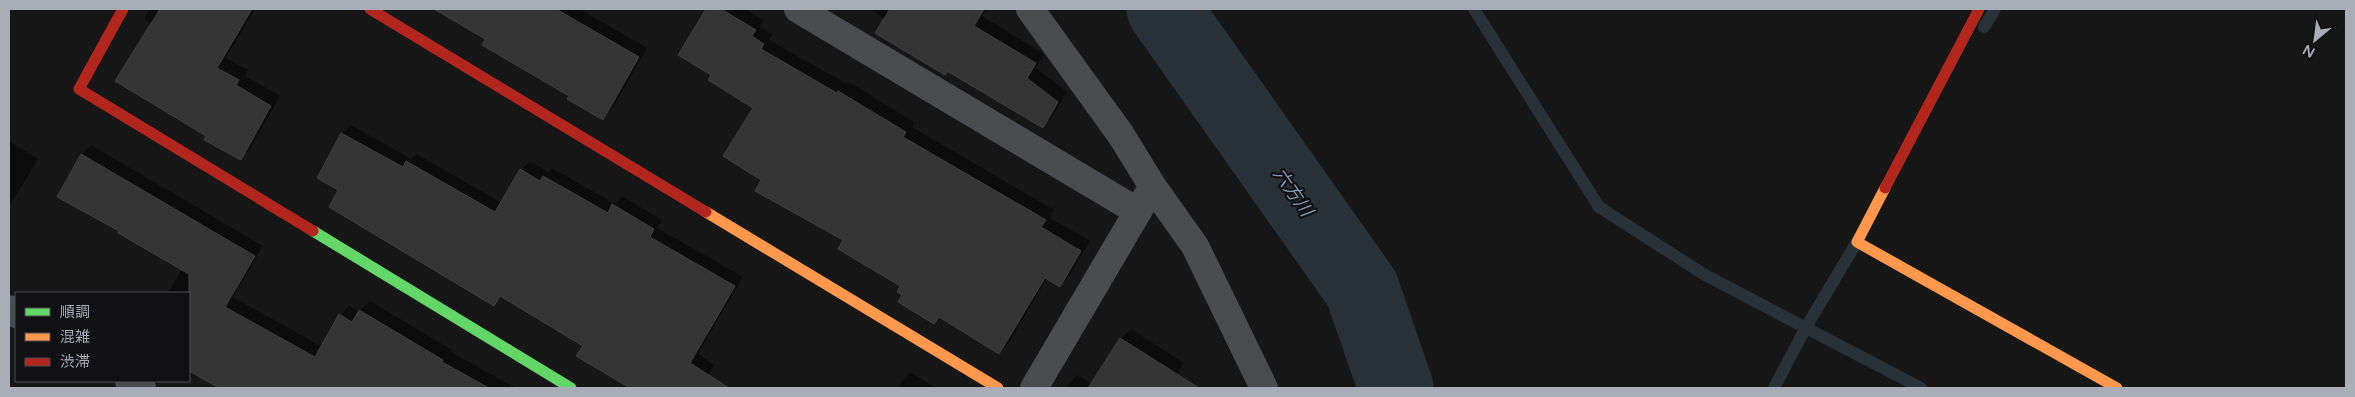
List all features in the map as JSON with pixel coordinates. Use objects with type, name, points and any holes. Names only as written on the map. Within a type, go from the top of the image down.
[{"type":"street","points":[[123,9],[79,89],[571,388]]},
{"type":"street","points":[[370,9],[998,388]]},
{"type":"street","points":[[798,9],[1137,211]]},
{"type":"street","points":[[1030,9],[1121,135],[1153,187],[1195,246],[1264,388]]},
{"type":"street","points":[[1979,9],[1857,242],[2117,388]]},
{"type":"street","points":[[1034,388],[1137,211],[1153,187]]},
{"type":"street","points":[[131,382],[142,388]]},
{"type":"building","points":[[160,9],[252,9],[217,68],[239,80],[236,85],[271,106],[241,160],[204,140],[206,136],[115,81]]},
{"type":"building","points":[[434,9],[556,9],[639,57],[603,120],[567,99],[569,96],[482,45],[485,39]]},
{"type":"building","points":[[706,9],[721,9],[756,30],[752,36],[764,44],[761,49],[837,93],[838,91],[906,132],[903,137],[1046,220],[1041,227],[1081,251],[1060,287],[1045,278],[999,354],[939,317],[934,324],[898,302],[902,295],[897,292],[900,286],[838,249],[843,240],[755,191],[761,180],[723,156],[753,108],[708,80],[711,75],[678,55]]},
{"type":"building","points":[[890,9],[984,9],[974,26],[1036,63],[1027,78],[1058,102],[1043,128],[947,71],[945,75],[875,33]]},
{"type":"building","points":[[341,133],[403,167],[406,161],[495,212],[520,169],[540,181],[543,176],[608,213],[612,204],[654,229],[650,237],[735,286],[690,363],[729,388],[630,388],[576,356],[583,346],[500,296],[494,306],[329,207],[338,190],[317,178]]},
{"type":"building","points":[[81,154],[255,256],[225,307],[315,357],[339,314],[352,322],[359,310],[443,360],[442,362],[489,388],[219,388],[190,372],[189,274],[118,233],[119,231],[57,197]]},
{"type":"building","points":[[1120,338],[1199,388],[1088,388]]},
{"type":"waterway","name":"六方川","points":[[1164,9],[1362,289],[1396,388]]},
{"type":"waterway","points":[[1474,9],[1599,207],[1705,275],[1921,388]]},
{"type":"waterway","points":[[1984,27],[1995,9]]},
{"type":"waterway","points":[[1774,388],[1805,329],[1858,240]]},
{"type":"traffic: fast","points":[[313,231],[571,388]]},
{"type":"traffic: slow","points":[[1885,188],[1857,242],[2117,388]]},
{"type":"traffic: slow","points":[[706,212],[998,388]]},
{"type":"traffic: jam","points":[[123,9],[79,89],[313,231]]},
{"type":"traffic: jam","points":[[370,9],[706,212]]},
{"type":"traffic: jam","points":[[1885,188],[1979,9]]}]
